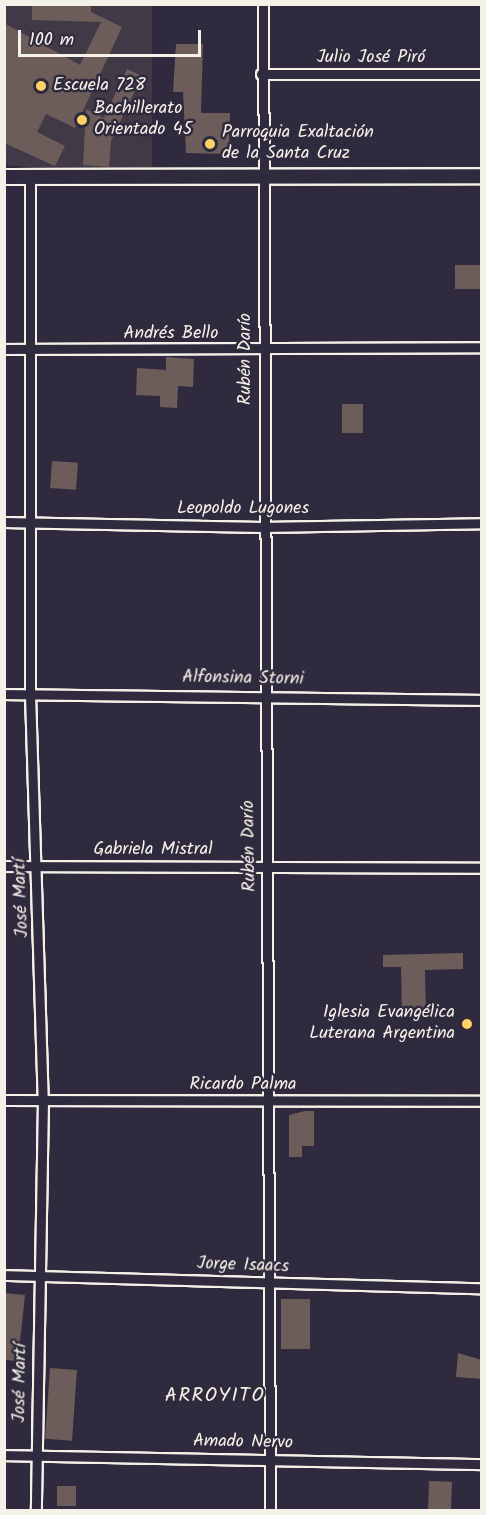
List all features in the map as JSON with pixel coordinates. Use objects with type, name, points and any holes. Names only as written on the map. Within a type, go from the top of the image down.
[{"type":"main road","points":[[4,177],[266,180],[482,176]]},
{"type":"street","name":"Rubén Darío","points":[[263,4],[261,74],[266,180],[262,351],[262,527],[271,1102],[270,1510]]},
{"type":"street","name":"Julio José Piró","points":[[261,74],[482,74]]},
{"type":"street","name":"José Martí","points":[[30,177],[30,694],[38,866],[43,1100],[36,1510]]},
{"type":"street","name":"Andrés Bello","points":[[4,349],[262,351],[482,347]]},
{"type":"street","name":"Leopoldo Lugones","points":[[4,522],[262,527],[482,523]]},
{"type":"street","name":"Alfonsina Storni","points":[[4,694],[263,695],[482,700]]},
{"type":"street","name":"Gabriela Mistral","points":[[4,866],[482,868]]},
{"type":"street","name":"Ricardo Palma","points":[[4,1100],[482,1101]]},
{"type":"street","name":"Jorge Isaacs","points":[[4,1275],[482,1288]]},
{"type":"street","name":"Amado Nervo","points":[[4,1455],[482,1464]]},
{"type":"shaded area","points":[[4,5],[152,5],[152,169],[80,172],[5,165]]},
{"type":"building","points":[[32,4],[91,4],[91,12],[122,27],[75,128],[46,114],[37,132],[65,146],[55,166],[4,143],[4,23],[80,65],[101,22],[32,20]]},
{"type":"building","points":[[176,44],[203,44],[201,113],[230,113],[229,154],[186,153],[183,92],[173,92]]},
{"type":"building","points":[[127,69],[142,76],[111,141],[109,167],[83,165],[86,109],[104,118]]},
{"type":"building","points":[[455,265],[482,265],[482,289],[455,289]]},
{"type":"building","points":[[166,357],[194,359],[193,387],[178,386],[177,408],[160,407],[160,396],[136,395],[137,368],[166,370]]},
{"type":"building","points":[[342,404],[363,404],[363,433],[342,433]]},
{"type":"building","points":[[52,461],[78,463],[76,490],[50,488]]},
{"type":"building","points":[[463,953],[463,969],[425,970],[426,1014],[402,1015],[401,967],[383,967],[383,955]]},
{"type":"building","points":[[314,1111],[314,1146],[302,1146],[302,1157],[289,1157],[289,1115]]},
{"type":"building","points":[[4,1293],[25,1295],[18,1361],[4,1360]]},
{"type":"building","points":[[281,1299],[310,1299],[310,1349],[281,1349]]},
{"type":"building","points":[[458,1353],[482,1360],[482,1379],[456,1377]]},
{"type":"building","points":[[50,1368],[77,1370],[72,1441],[45,1439]]},
{"type":"building","points":[[429,1481],[452,1482],[451,1510],[428,1510]]},
{"type":"building","points":[[57,1486],[76,1486],[76,1506],[57,1506]]},
{"type":"place","name":"Escuela 728","points":[[41,86]]},
{"type":"place","name":"Bachillerato Orientado 45","points":[[82,120]]},
{"type":"place","name":"Parroquia Exaltación de la Santa Cruz","points":[[210,144]]},
{"type":"place","name":"Iglesia Evangélica Luterana Argentina","points":[[467,1024]]},
{"type":"district","name":"ARROYITO","points":[[215,1396]]}]
